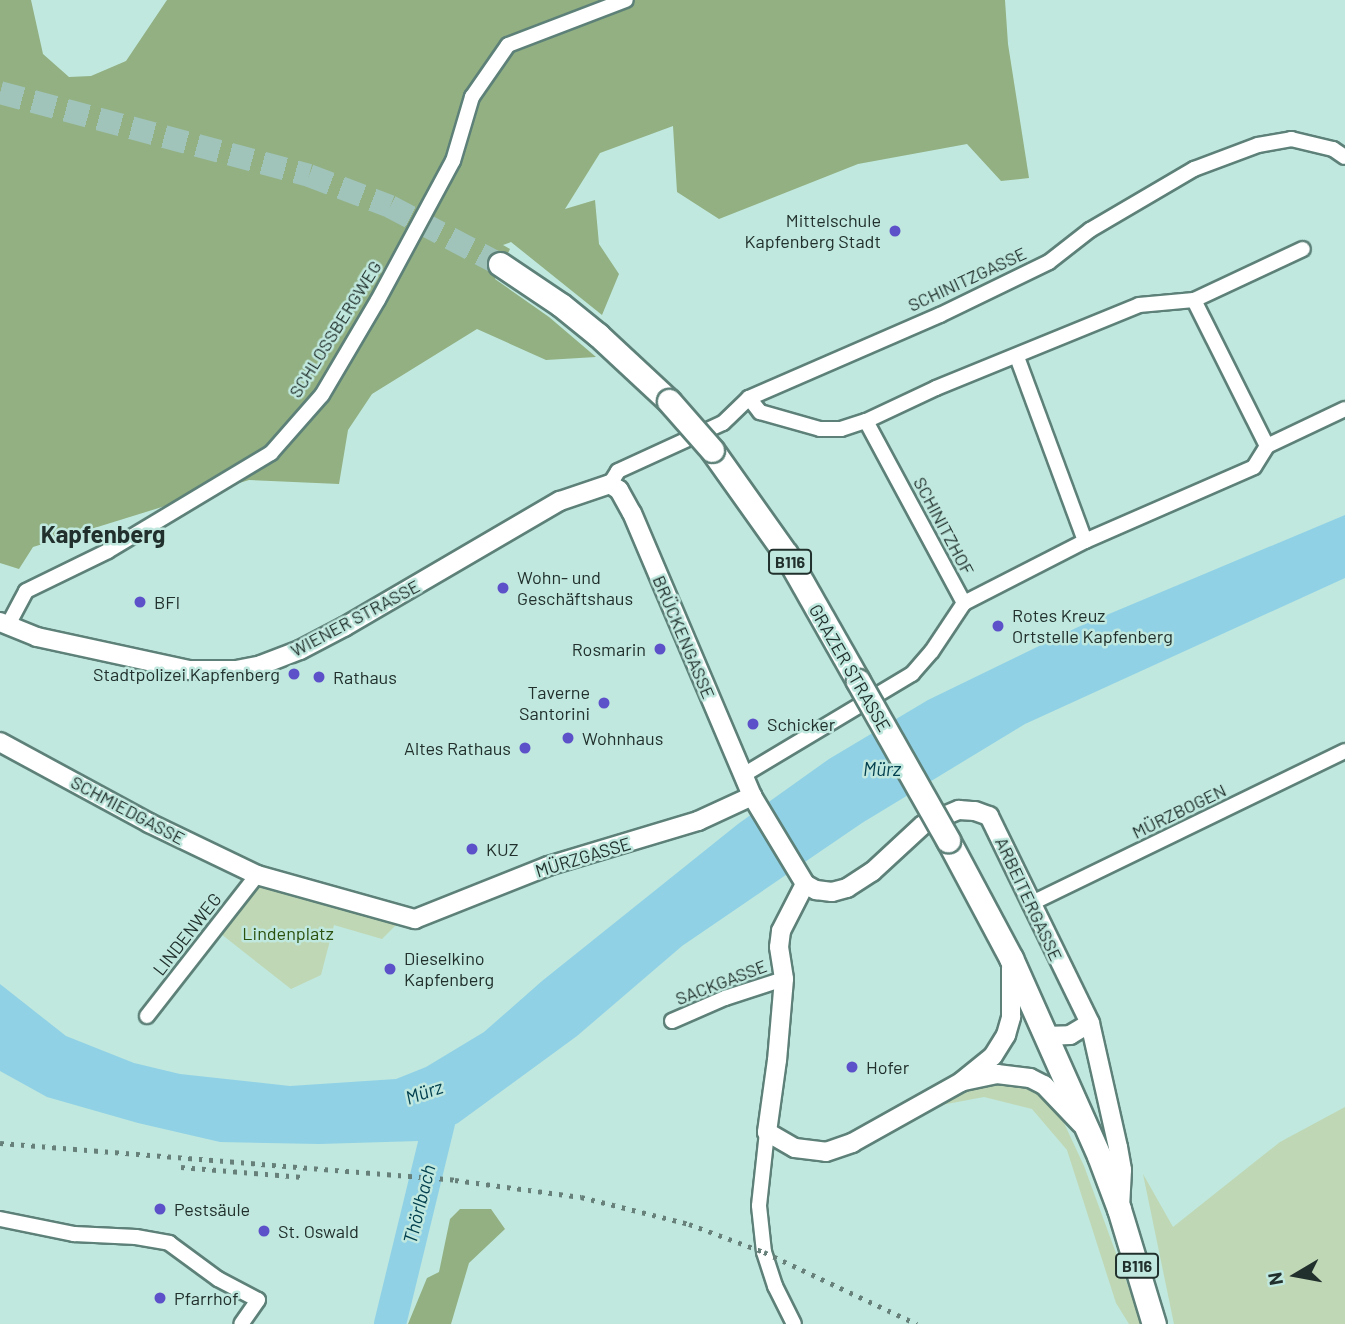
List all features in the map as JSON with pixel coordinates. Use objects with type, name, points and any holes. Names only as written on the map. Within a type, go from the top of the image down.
[{"type":"main road","name":"GRAZER STRASSE","points":[[500,264],[580,320],[669,401],[712,450],[786,554],[948,840],[1011,958],[1089,1132],[1119,1209],[1154,1324]]},
{"type":"street","name":"SCHLOSSBERGWEG","points":[[4,624],[26,591],[108,551],[271,453],[322,395],[378,300],[453,161],[472,97],[508,45],[626,0]]},
{"type":"street","name":"SCHINITZGASSE","points":[[610,484],[618,471],[723,423],[749,398],[940,315],[1049,262],[1090,230],[1194,169],[1258,145],[1291,139],[1333,149],[1345,157]]},
{"type":"street","points":[[749,398],[760,412],[820,429],[841,429],[866,421],[936,388],[1139,305],[1194,300],[1303,249]]},
{"type":"street","points":[[1194,300],[1266,446]]},
{"type":"street","points":[[1017,357],[1085,541]]},
{"type":"street","name":"SCHINITZHOF","points":[[866,421],[964,603],[1085,541],[1254,467],[1266,446],[1345,408]]},
{"type":"street","name":"WIENER STRASSE","points":[[4,624],[37,637],[190,670],[236,670],[261,665],[300,650],[344,627],[560,501],[610,484]]},
{"type":"street","name":"BRÜCKENGASSE","points":[[610,484],[619,490],[632,513],[752,796]]},
{"type":"street","points":[[745,775],[912,674],[932,651],[964,603]]},
{"type":"street","name":"SCHMIEDGASSE","points":[[0,742],[149,823],[257,875]]},
{"type":"street","name":"MÜRZBOGEN","points":[[1030,904],[1345,751]]},
{"type":"street","points":[[752,796],[805,884],[781,932],[779,947],[784,979],[779,1049],[759,1206],[764,1252],[770,1275],[794,1324]]},
{"type":"street","name":"MÜRZGASSE","points":[[257,875],[415,919],[548,866],[698,821],[752,796]]},
{"type":"street","name":"ARBEITERGASSE","points":[[805,884],[816,890],[832,892],[847,888],[872,872],[923,825],[959,810],[975,811],[989,816],[1005,844],[1030,904],[1090,1023],[1122,1170],[1119,1209]]},
{"type":"street","name":"LINDENWEG","points":[[147,1016],[257,875]]},
{"type":"street","name":"GRAZER STRASSE","points":[[767,1132],[795,1148],[810,1151],[840,1148],[961,1082],[993,1056],[1006,1035],[1013,1002],[1011,958]]},
{"type":"street","name":"SACKGASSE","points":[[672,1021],[725,998],[784,979]]},
{"type":"street","points":[[1045,1036],[1070,1035],[1090,1023]]},
{"type":"street","name":"GRAZER STRASSE","points":[[961,1082],[1014,1073],[1030,1078],[1044,1085],[1089,1132]]},
{"type":"street","points":[[0,1219],[74,1234],[169,1243],[218,1279],[258,1300],[241,1324]]},
{"type":"green space","points":[[0,0],[31,0],[43,54],[69,77],[91,76],[126,61],[167,0],[1005,0],[1008,44],[1029,178],[1001,181],[967,144],[858,164],[719,219],[677,192],[673,126],[600,153],[565,209],[595,200],[599,244],[619,274],[602,315],[511,242],[503,245],[510,249],[495,279],[549,317],[596,357],[546,360],[477,329],[372,394],[348,430],[339,484],[249,480],[33,547],[19,569],[0,563]]},
{"type":"green space","name":"Lindenplatz","points":[[250,882],[400,921],[382,939],[334,925],[321,975],[291,989],[216,930]]},
{"type":"green space","points":[[995,1081],[1018,1083],[1036,1091],[1050,1101],[1064,1123],[1084,1166],[1142,1324],[1129,1324],[1116,1303],[1067,1150],[1032,1109],[984,1097],[941,1105],[977,1084]]},
{"type":"green space","points":[[1345,1107],[1345,1324],[1174,1324],[1143,1174],[1173,1227],[1280,1142]]},
{"type":"green space","points":[[460,1209],[491,1209],[505,1229],[469,1263],[451,1324],[408,1324],[427,1278],[439,1272],[450,1219]]},
{"type":"water","name":"Mürz","points":[[1345,515],[1345,578],[1025,724],[862,823],[682,946],[577,1036],[458,1123],[419,1141],[319,1144],[220,1142],[138,1123],[47,1097],[0,1071],[0,984],[66,1036],[134,1063],[180,1074],[290,1086],[396,1079],[426,1067],[484,1032],[542,981],[738,824],[829,759],[928,700],[1078,627]]},
{"type":"waterway","name":"Thörlbach","points":[[390,1324],[447,1091]]},
{"type":"tunnel","points":[[0,92],[309,175],[390,206],[500,264]]},
{"type":"railway","points":[[0,1143],[455,1180],[581,1197],[689,1224],[764,1252],[917,1324]]},
{"type":"railway","points":[[181,1167],[303,1177]]},
{"type":"place","name":"Mittelschule Kapfenberg Stadt","points":[[895,231]]},
{"type":"place","name":"Wohn- und Geschäftshaus","points":[[503,588]]},
{"type":"place","name":"BFI","points":[[140,602]]},
{"type":"place","name":"Rotes Kreuz Ortstelle Kapfenberg","points":[[998,626]]},
{"type":"place","name":"Rosmarin","points":[[660,649]]},
{"type":"place","name":"Stadtpolizei Kapfenberg","points":[[294,674]]},
{"type":"place","name":"Rathaus","points":[[319,677]]},
{"type":"place","name":"Taverne Santorini","points":[[604,703]]},
{"type":"place","name":"Schicker","points":[[753,724]]},
{"type":"place","name":"Wohnhaus","points":[[568,738]]},
{"type":"place","name":"Altes Rathaus","points":[[525,748]]},
{"type":"place","name":"KUZ","points":[[472,849]]},
{"type":"place","name":"Dieselkino Kapfenberg","points":[[390,969]]},
{"type":"place","name":"Hofer","points":[[852,1067]]},
{"type":"place","name":"Pestsäule","points":[[160,1209]]},
{"type":"place","name":"St. Oswald","points":[[264,1231]]},
{"type":"place","name":"Pfarrhof","points":[[160,1298]]},
{"type":"district","name":"Kapfenberg","points":[[103,534]]}]
